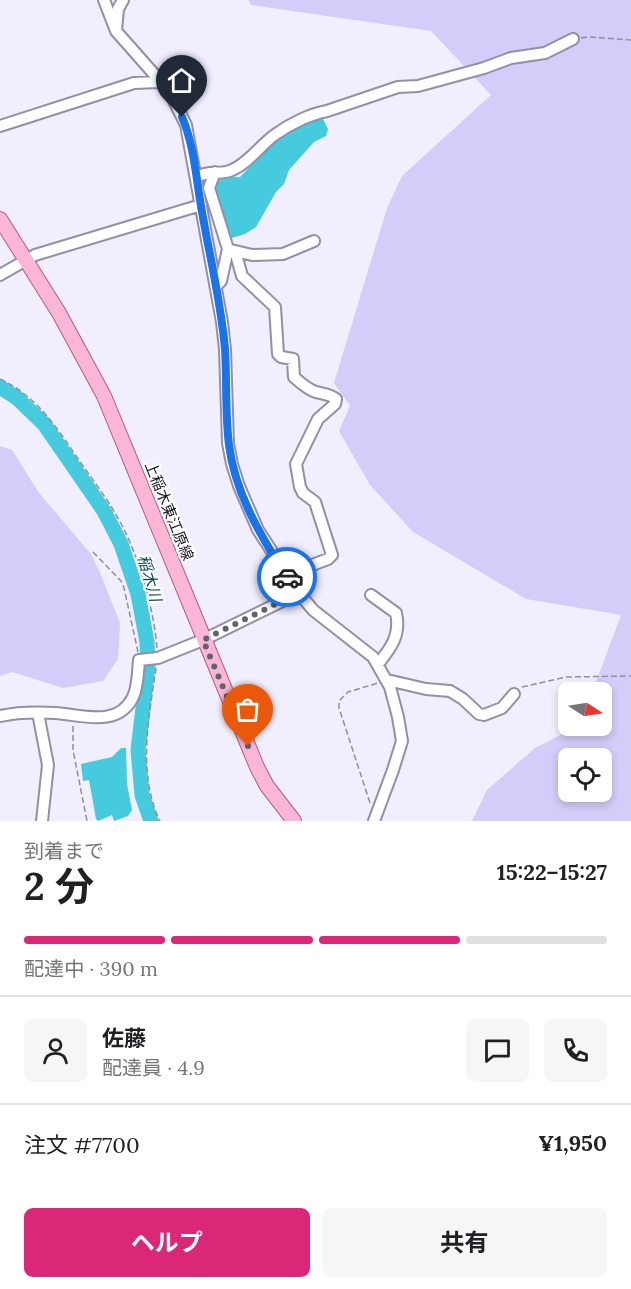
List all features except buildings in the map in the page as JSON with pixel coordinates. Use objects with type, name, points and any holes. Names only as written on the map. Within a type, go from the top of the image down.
[{"type":"main road","name":"上稲木東江原線","points":[[0,219],[59,313],[104,396],[257,767],[267,786],[294,821]]},
{"type":"street","points":[[104,0],[116,31],[169,91],[186,126],[216,286],[225,348],[228,444],[232,464],[258,530],[298,593],[314,610],[373,657],[387,680],[398,717],[402,741],[375,817]]},
{"type":"street","points":[[116,31],[118,9],[123,0]]},
{"type":"street","points":[[196,177],[207,172],[221,173],[233,170],[252,157],[276,134],[315,113],[398,87],[418,86],[511,58],[545,54],[573,39]]},
{"type":"street","points":[[0,126],[134,83],[160,82]]},
{"type":"street","points":[[215,172],[209,188],[222,234]]},
{"type":"street","points":[[201,208],[207,213],[232,250],[242,276],[275,307],[278,354],[281,357],[293,359],[294,377],[312,391],[333,396],[336,399],[335,404],[318,419],[296,464],[296,475],[300,488],[315,502],[332,555],[328,559],[286,575]]},
{"type":"street","points":[[0,275],[35,255],[201,208]]},
{"type":"street","points":[[232,250],[252,255],[283,254],[314,240]]},
{"type":"street","points":[[216,286],[221,280],[232,250]]},
{"type":"street","points":[[0,716],[58,713],[97,718],[111,717],[124,709],[134,697],[140,660],[157,658],[203,640],[298,593]]},
{"type":"street","points":[[370,595],[396,613],[399,623],[395,642],[378,664]]},
{"type":"street","points":[[387,680],[426,689],[450,691],[463,699],[479,714],[484,715],[502,708],[514,694]]},
{"type":"street","points":[[38,713],[48,765],[42,821]]},
{"type":"path","points":[[573,39],[590,37],[631,40]]},
{"type":"path","points":[[0,379],[14,386],[52,421],[116,514],[130,544],[148,596],[156,633],[157,658],[147,750],[148,783],[160,821]]},
{"type":"path","points":[[93,552],[121,581],[140,660]]},
{"type":"path","points":[[514,694],[527,685],[566,677],[631,676]]},
{"type":"path","points":[[375,817],[339,708],[339,701],[348,692],[387,680]]},
{"type":"path","points":[[75,716],[72,732],[73,750],[87,821]]},
{"type":"shaded area","points":[[249,0],[631,0],[631,821],[472,821],[487,790],[535,748],[558,736],[612,736],[612,682],[596,682],[621,615],[526,599],[413,532],[370,485],[339,431],[350,406],[334,383],[387,208],[402,176],[491,95],[431,31],[251,5]]},
{"type":"shaded area","points":[[0,446],[12,450],[39,493],[91,554],[101,575],[120,623],[118,659],[103,681],[63,688],[12,672],[0,676]]},
{"type":"water","points":[[318,116],[323,119],[328,129],[326,136],[314,142],[289,170],[284,184],[276,192],[256,227],[232,238],[224,226],[219,211],[216,195],[217,181],[228,177],[240,177],[277,139]]},
{"type":"water","points":[[121,748],[126,748],[127,784],[132,810],[128,816],[114,821],[112,815],[98,821],[89,780],[83,781],[81,764],[112,757]]},
{"type":"waterway","name":"稲木川","points":[[0,387],[17,398],[44,424],[104,511],[121,544],[138,594],[147,642],[148,666],[138,750],[142,795],[151,821]]},
{"type":"way so far","points":[[248,746],[203,640],[298,593],[287,577]]},
{"type":"route","points":[[182,117],[186,126],[196,177],[222,322],[228,444],[232,464],[258,530],[287,577]]}]
